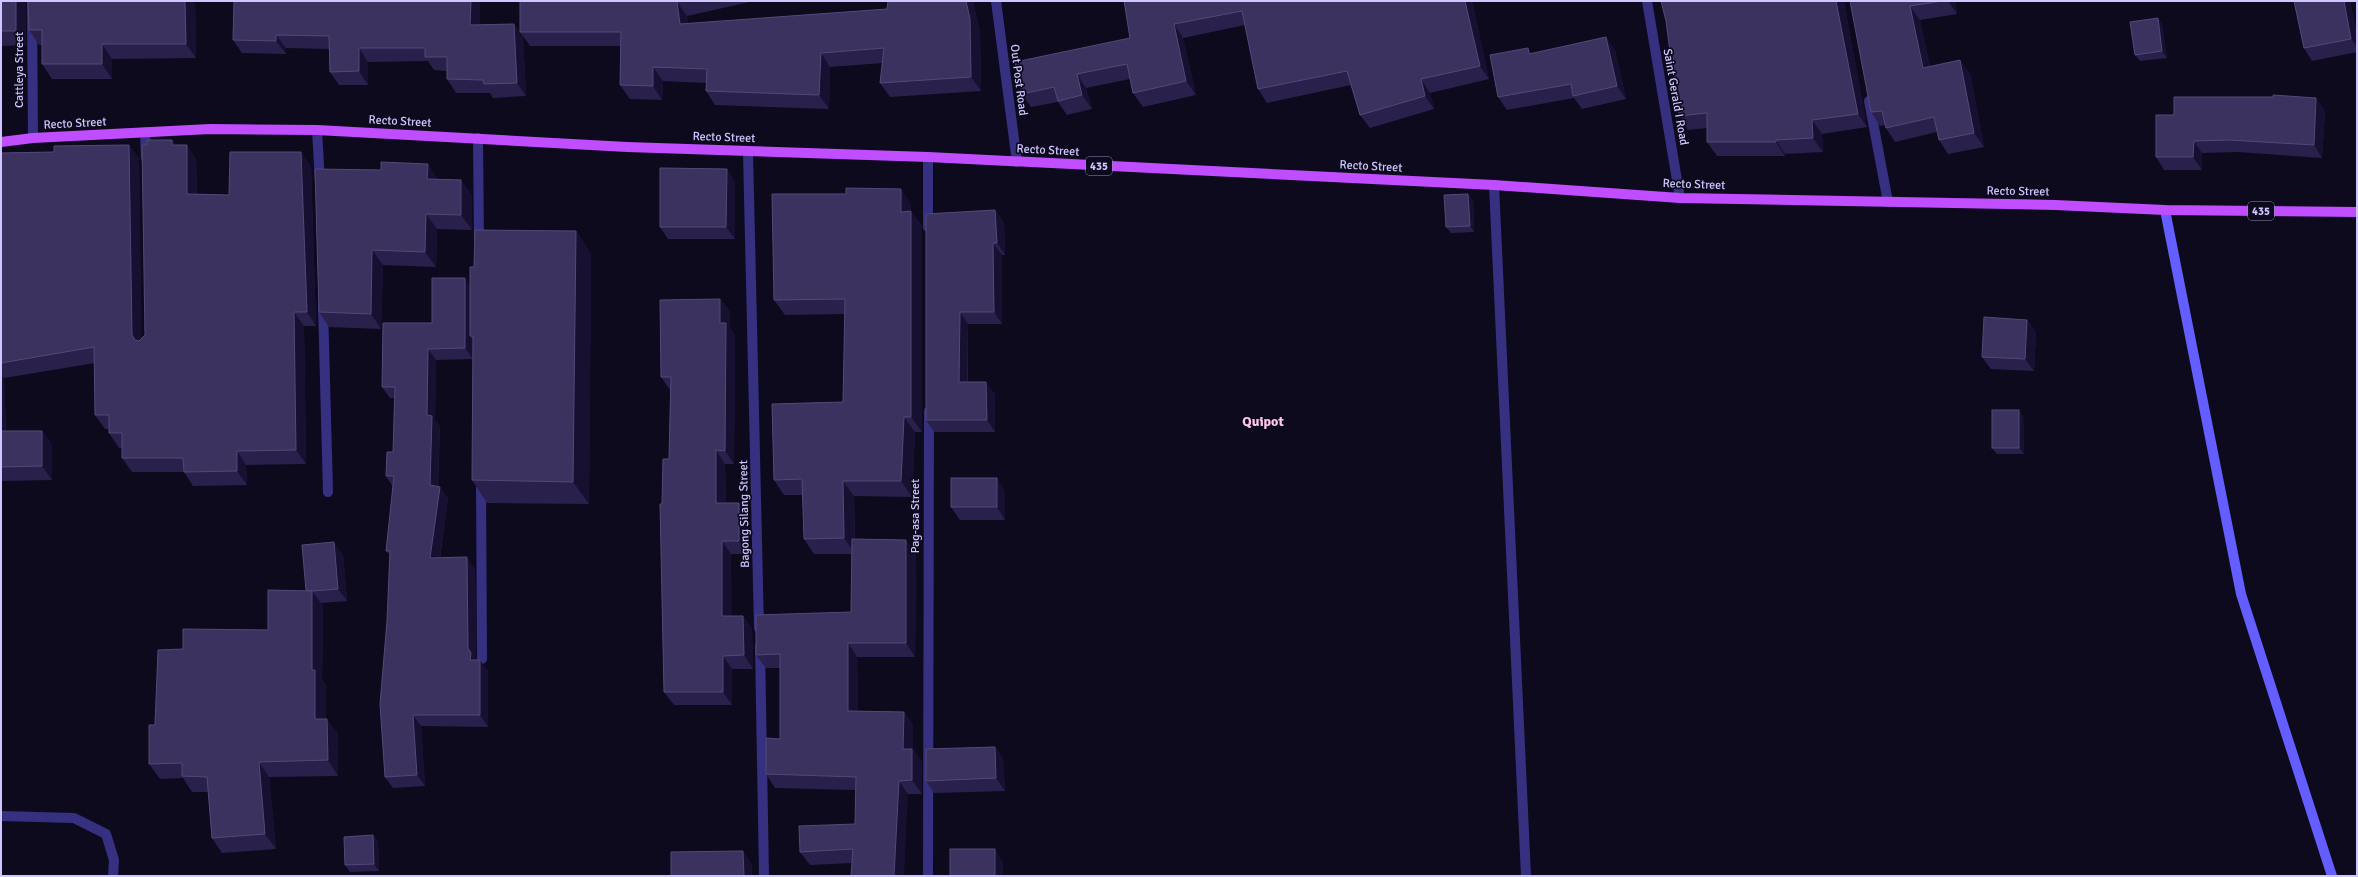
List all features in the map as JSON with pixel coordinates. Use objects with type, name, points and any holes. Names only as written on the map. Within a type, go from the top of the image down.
[{"type":"main road","name":"Recto Street","points":[[1,142],[33,138],[210,129],[317,130],[748,152],[928,157],[1494,184],[1680,198],[2055,205],[2165,210]]},
{"type":"main road","name":"435","points":[[2165,210],[2357,212]]},
{"type":"street","name":"Cattleya Street","points":[[32,1],[33,138]]},
{"type":"street","name":"Out Post Road","points":[[996,1],[1017,162]]},
{"type":"street","name":"Saint Gerald I Road","points":[[1647,1],[1680,198]]},
{"type":"street","points":[[1868,94],[1888,202]]},
{"type":"street","points":[[317,130],[321,196]]},
{"type":"street","points":[[146,132],[146,171]]},
{"type":"street","points":[[478,138],[479,256]]},
{"type":"street","name":"Bagong Silang Street","points":[[748,152],[764,876]]},
{"type":"street","points":[[928,157],[928,237]]},
{"type":"street","points":[[1494,184],[1526,876]]},
{"type":"street","points":[[2165,210],[2241,594],[2332,876]]},
{"type":"street","points":[[323,297],[328,492]]},
{"type":"street","name":"Pag-asa Street","points":[[928,876],[929,403]]},
{"type":"street","points":[[481,469],[482,659]]},
{"type":"street","points":[[1,816],[74,818],[106,834],[114,860],[113,876]]},
{"type":"building","points":[[1,1],[16,1],[16,31],[1,31]]},
{"type":"building","points":[[28,1],[185,1],[186,44],[102,44],[102,64],[42,64],[42,30],[29,30]]},
{"type":"building","points":[[234,1],[471,1],[470,25],[514,24],[517,83],[484,84],[483,80],[447,79],[447,57],[425,57],[425,48],[359,48],[359,71],[330,72],[329,36],[276,35],[276,41],[233,40]]},
{"type":"building","points":[[520,1],[682,1],[677,2],[680,24],[887,9],[888,1],[966,1],[970,19],[971,77],[880,83],[884,48],[821,53],[819,95],[706,91],[707,69],[653,67],[653,86],[620,85],[621,32],[520,32]]},
{"type":"building","points":[[1124,1],[1465,1],[1480,66],[1421,79],[1425,96],[1360,115],[1347,71],[1258,89],[1242,11],[1174,24],[1186,81],[1133,93],[1127,64],[1077,74],[1082,95],[1058,101],[1054,87],[1022,94],[1015,62],[1130,38]]},
{"type":"building","points":[[1661,1],[1836,1],[1858,114],[1812,120],[1813,138],[1776,140],[1776,142],[1707,142],[1707,113],[1679,116],[1673,59],[1671,59],[1666,21]]},
{"type":"building","points":[[1850,1],[1942,1],[1910,6],[1923,68],[1960,60],[1974,133],[1939,140],[1934,117],[1886,128],[1882,111],[1871,112]]},
{"type":"building","points":[[2294,1],[2344,1],[2351,39],[2304,48]]},
{"type":"building","points":[[2158,18],[2162,51],[2135,55],[2130,22]]},
{"type":"building","points":[[1606,37],[1617,86],[1573,96],[1571,84],[1498,97],[1490,55],[1528,48],[1529,54]]},
{"type":"building","points":[[2273,95],[2316,98],[2314,145],[2229,140],[2194,141],[2193,157],[2156,157],[2156,115],[2174,115],[2174,97],[2273,97]]},
{"type":"building","points":[[147,140],[172,140],[172,145],[187,145],[187,194],[229,195],[230,152],[301,152],[307,312],[294,312],[296,450],[237,451],[237,471],[184,472],[183,458],[122,458],[122,433],[109,433],[109,415],[95,415],[94,347],[1,363],[1,153],[54,152],[54,146],[129,145],[132,335],[135,340],[139,341],[145,335],[142,145],[147,145]]},
{"type":"building","points":[[381,162],[428,164],[427,179],[461,180],[461,215],[426,214],[425,252],[372,250],[371,314],[319,312],[315,169],[381,170]]},
{"type":"building","points":[[660,168],[727,169],[726,227],[660,227]]},
{"type":"building","points":[[846,188],[901,189],[901,212],[911,211],[911,417],[904,417],[901,481],[843,481],[844,538],[804,539],[802,479],[774,480],[772,404],[843,402],[845,299],[774,300],[772,194],[846,194]]},
{"type":"building","points":[[1468,194],[1470,226],[1446,227],[1444,195]]},
{"type":"building","points":[[995,210],[997,243],[993,243],[994,312],[960,312],[959,382],[986,382],[987,420],[926,420],[926,214]]},
{"type":"building","points":[[475,230],[576,231],[573,482],[472,480],[473,336],[470,336],[470,267],[474,267]]},
{"type":"building","points":[[432,278],[465,278],[465,348],[428,349],[427,415],[432,416],[430,485],[440,487],[430,558],[467,557],[468,648],[471,653],[470,660],[480,660],[480,715],[413,715],[417,775],[385,777],[380,704],[387,621],[390,551],[386,551],[394,476],[386,476],[387,452],[393,452],[395,387],[382,387],[383,323],[432,323]]},
{"type":"building","points":[[720,299],[720,323],[726,323],[725,451],[716,450],[716,503],[739,503],[739,541],[722,541],[722,616],[743,616],[744,655],[723,656],[723,692],[664,692],[660,504],[662,504],[663,459],[669,459],[671,377],[661,377],[660,300]]},
{"type":"building","points":[[1984,317],[2027,320],[2025,359],[1982,357]]},
{"type":"building","points":[[1992,410],[2019,410],[2019,448],[1992,448]]},
{"type":"building","points":[[1,431],[42,431],[42,466],[1,467]]},
{"type":"building","points":[[951,478],[997,478],[997,507],[951,507]]},
{"type":"building","points":[[852,539],[906,540],[906,643],[848,643],[848,711],[904,712],[903,749],[912,749],[912,780],[899,781],[894,876],[851,876],[853,849],[800,852],[799,826],[855,824],[856,777],[766,774],[766,738],[780,739],[780,654],[756,655],[756,615],[851,612]]},
{"type":"building","points":[[334,542],[338,589],[306,590],[302,545]]},
{"type":"building","points":[[268,590],[312,591],[312,670],[315,670],[315,719],[327,719],[328,760],[259,762],[265,834],[212,838],[207,777],[182,776],[182,763],[149,764],[149,725],[155,725],[158,650],[183,649],[183,629],[268,630]]},
{"type":"building","points":[[995,747],[996,778],[926,781],[926,749]]},
{"type":"building","points":[[373,835],[374,864],[345,865],[344,837]]},
{"type":"building","points":[[950,849],[995,849],[995,876],[950,876]]},
{"type":"building","points":[[743,851],[744,876],[671,876],[671,852]]},
{"type":"district","name":"Quipot","points":[[1263,421]]}]
